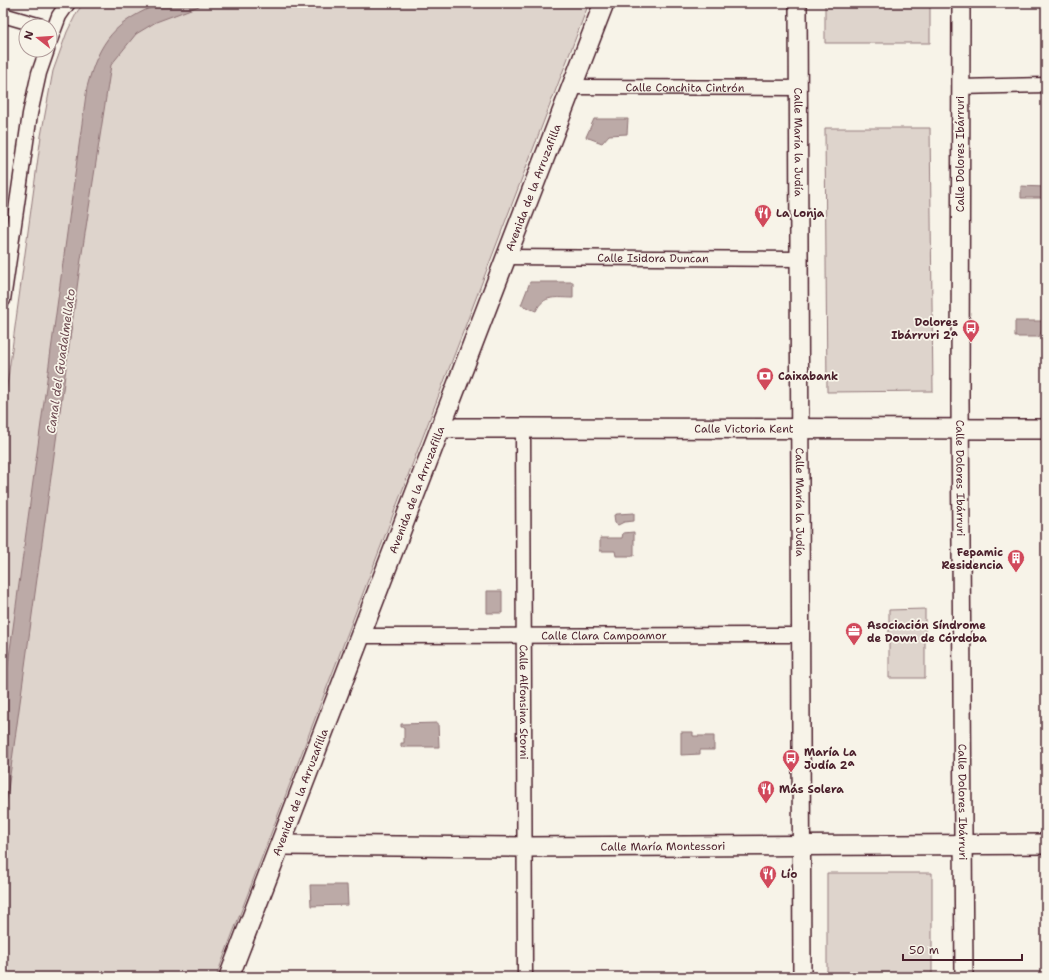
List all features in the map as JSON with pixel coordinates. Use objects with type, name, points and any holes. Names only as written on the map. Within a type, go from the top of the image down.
[{"type":"main road","name":"Avenida de la Arruzafilla","points":[[229,977],[604,3]]},
{"type":"main road","name":"Calle Victoria Kent","points":[[441,428],[1046,429]]},
{"type":"main road","name":"Calle María Montessori","points":[[280,845],[525,846],[1046,844]]},
{"type":"street","points":[[57,18],[68,3]]},
{"type":"street","name":"Calle María la Judía","points":[[798,3],[802,977]]},
{"type":"street","name":"Calle Dolores Ibárruri","points":[[961,3],[960,429],[964,977]]},
{"type":"street","points":[[3,15],[18,20]]},
{"type":"street","points":[[3,300],[30,114],[44,58]]},
{"type":"street","name":"Calle Conchita Cintrón","points":[[572,86],[798,88]]},
{"type":"street","points":[[960,86],[1046,86]]},
{"type":"street","name":"Calle Isidora Duncan","points":[[506,257],[799,259]]},
{"type":"street","name":"Calle Alfonsina Storni","points":[[524,428],[523,635],[525,977]]},
{"type":"street","name":"Calle Clara Campoamor","points":[[360,636],[801,635]]},
{"type":"shaded area","points":[[84,3],[589,3],[216,977],[3,977],[3,415],[41,136],[53,71],[67,32],[77,12]]},
{"type":"shaded area","points":[[825,3],[930,3],[930,43],[825,43]]},
{"type":"shaded area","points":[[825,128],[930,128],[933,391],[827,392]]},
{"type":"shaded area","points":[[925,609],[925,678],[889,678],[889,610]]},
{"type":"shaded area","points":[[827,873],[932,873],[932,977],[827,977]]},
{"type":"water","name":"Canal del Guadalmellato","points":[[161,3],[207,3],[156,22],[136,34],[111,65],[80,266],[3,826],[3,701],[87,87],[98,56],[104,44],[112,34],[132,17]]},
{"type":"water","points":[[594,119],[628,119],[627,134],[609,135],[602,143],[586,137]]},
{"type":"water","points":[[1021,186],[1044,187],[1044,198],[1021,198]]},
{"type":"water","points":[[530,282],[573,282],[573,298],[547,299],[536,311],[521,305]]},
{"type":"water","points":[[1015,321],[1046,321],[1046,332],[1042,330],[1039,337],[1015,337]]},
{"type":"water","points":[[634,513],[634,521],[624,522],[618,525],[615,523],[614,515]]},
{"type":"water","points":[[634,532],[634,556],[616,556],[615,551],[600,551],[600,538],[622,538],[623,533]]},
{"type":"water","points":[[487,591],[502,591],[502,613],[487,613]]},
{"type":"water","points":[[438,723],[439,747],[401,747],[401,743],[404,743],[404,727],[401,727],[401,724]]},
{"type":"water","points":[[681,732],[693,732],[693,736],[714,736],[714,750],[700,750],[700,754],[681,755]]},
{"type":"water","points":[[310,885],[347,885],[348,905],[311,906]]},
{"type":"place","name":"La Lonja","points":[[763,228]]},
{"type":"place","name":"Dolores Ibárruri 2ª","points":[[971,343]]},
{"type":"place","name":"Caixabank","points":[[765,391]]},
{"type":"place","name":"Fepamic Residencia","points":[[1016,573]]},
{"type":"place","name":"Asociación Síndrome de Down de Córdoba","points":[[854,646]]},
{"type":"place","name":"María La Judía 2ª","points":[[791,773]]},
{"type":"place","name":"Más Solera","points":[[766,804]]},
{"type":"place","name":"Lío","points":[[768,889]]}]
